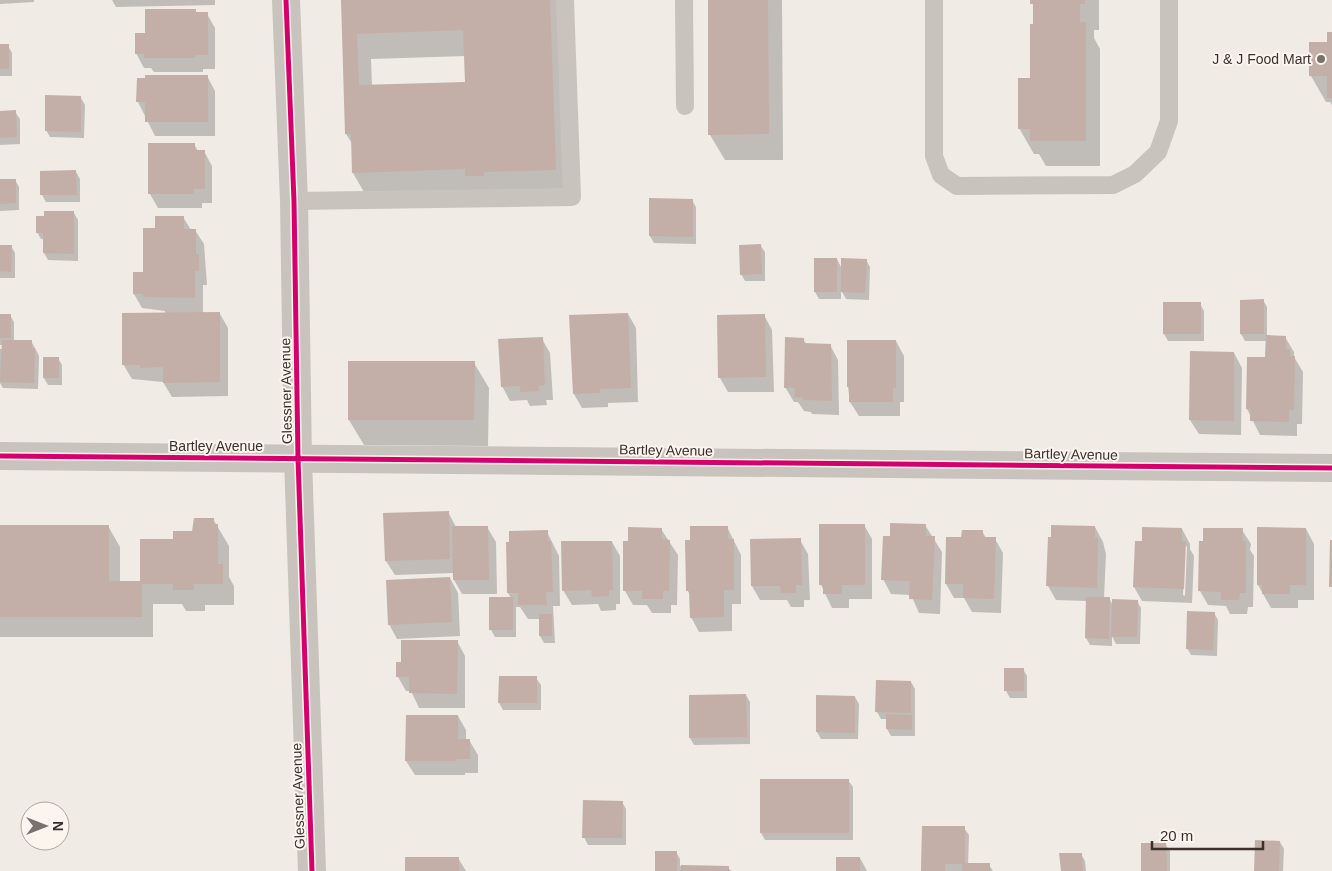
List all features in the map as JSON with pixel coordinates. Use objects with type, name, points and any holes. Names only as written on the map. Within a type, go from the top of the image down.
[{"type":"street","name":"Glessner Avenue","points":[[286,0],[294,200],[298,458],[312,871]]},
{"type":"street","name":"Bartley Avenue","points":[[0,456],[1332,468]]},
{"type":"lane","points":[[294,200],[572,197],[565,0]]},
{"type":"lane","points":[[684,0],[686,106]]},
{"type":"lane","points":[[934,0],[934,156],[941,175],[957,186],[1113,185],[1135,174],[1158,152],[1169,121],[1169,0]]},
{"type":"building","points":[[341,0],[550,0],[556,170],[484,172],[484,176],[465,176],[465,169],[352,173],[351,134],[345,134]],"holes":[[[463,30],[465,82],[359,85],[357,34]]]},
{"type":"building","points":[[708,0],[768,0],[769,134],[708,135]]},
{"type":"building","points":[[1030,0],[1085,0],[1085,4],[1080,4],[1080,22],[1086,22],[1086,141],[1030,141],[1030,129],[1018,129],[1018,78],[1030,78],[1030,24],[1033,24],[1033,4],[1030,4]]},
{"type":"building","points":[[145,9],[196,9],[196,12],[208,12],[208,55],[195,55],[195,58],[144,58],[144,54],[135,54],[135,33],[145,33]]},
{"type":"building","name":"J & J Food Mart","points":[[1327,32],[1332,32],[1332,98],[1327,98],[1327,76],[1309,76],[1309,42],[1327,42]]},
{"type":"building","points":[[0,44],[9,44],[9,69],[0,69]]},
{"type":"building","points":[[145,75],[208,75],[208,122],[145,122],[145,102],[136,102],[137,78],[145,78]]},
{"type":"building","points":[[45,95],[81,96],[81,132],[45,131]]},
{"type":"building","points":[[16,110],[17,137],[0,138],[0,111]]},
{"type":"building","points":[[148,143],[195,143],[195,150],[205,150],[205,189],[194,189],[194,194],[148,194]]},
{"type":"building","points":[[76,170],[77,195],[40,195],[40,171]]},
{"type":"building","points":[[0,179],[16,179],[16,203],[0,204]]},
{"type":"building","points":[[649,198],[693,199],[693,237],[649,236]]},
{"type":"building","points":[[44,211],[74,211],[74,254],[43,253],[43,233],[36,233],[36,216],[44,216]]},
{"type":"building","points":[[155,216],[184,216],[184,229],[196,229],[196,254],[199,254],[199,271],[195,271],[195,298],[143,297],[143,294],[133,294],[133,272],[143,272],[143,228],[155,228]]},
{"type":"building","points":[[761,244],[762,274],[740,275],[739,245]]},
{"type":"building","points":[[0,245],[12,245],[11,272],[0,271]]},
{"type":"building","points":[[814,258],[837,258],[837,292],[814,292]]},
{"type":"building","points":[[841,258],[867,259],[865,293],[841,292]]},
{"type":"building","points":[[1264,299],[1264,334],[1240,334],[1240,300]]},
{"type":"building","points":[[1163,302],[1201,302],[1201,334],[1163,334]]},
{"type":"building","points":[[220,312],[220,382],[163,383],[163,367],[140,368],[140,365],[122,365],[122,313]]},
{"type":"building","points":[[628,313],[631,388],[600,389],[600,393],[573,394],[569,315]]},
{"type":"building","points":[[0,314],[11,314],[11,338],[0,338]]},
{"type":"building","points":[[765,314],[766,377],[718,378],[717,315]]},
{"type":"building","points":[[1266,335],[1286,336],[1286,349],[1290,349],[1290,356],[1295,356],[1294,410],[1289,410],[1289,422],[1250,421],[1250,409],[1246,409],[1247,357],[1265,357]]},
{"type":"building","points":[[543,337],[545,385],[538,386],[539,391],[520,392],[520,386],[501,387],[498,339]]},
{"type":"building","points":[[785,337],[804,338],[804,343],[831,344],[832,401],[803,400],[803,398],[794,397],[795,388],[784,388]]},
{"type":"building","points":[[2,340],[32,340],[32,348],[35,348],[34,383],[0,382]]},
{"type":"building","points":[[847,340],[896,340],[896,388],[893,388],[893,402],[849,402],[849,387],[847,387]]},
{"type":"building","points":[[1190,351],[1234,352],[1234,421],[1189,420]]},
{"type":"building","points":[[43,357],[59,357],[59,378],[43,378]]},
{"type":"building","points":[[348,361],[475,361],[474,420],[348,420]]},
{"type":"building","points":[[449,511],[450,559],[385,561],[383,513]]},
{"type":"building","points":[[194,518],[214,518],[214,524],[218,524],[218,564],[223,564],[223,584],[194,584],[194,590],[173,590],[173,584],[142,584],[142,617],[0,617],[0,525],[109,525],[109,581],[140,581],[140,539],[173,539],[173,531],[192,531]]},
{"type":"building","points":[[890,523],[926,524],[926,536],[935,536],[932,600],[909,599],[910,581],[881,580],[883,536],[890,536]]},
{"type":"building","points":[[819,524],[865,524],[865,585],[842,585],[842,594],[823,594],[823,585],[819,585]]},
{"type":"building","points":[[1051,525],[1095,526],[1095,538],[1098,538],[1097,588],[1046,586],[1048,537],[1051,537]]},
{"type":"building","points":[[452,526],[488,526],[489,580],[453,580]]},
{"type":"building","points":[[690,526],[728,526],[728,539],[734,539],[734,590],[724,590],[724,617],[690,618],[689,591],[686,591],[685,540],[690,540]]},
{"type":"building","points":[[628,527],[662,528],[662,539],[670,540],[669,591],[663,591],[663,599],[642,599],[642,591],[623,591],[623,541],[628,541]]},
{"type":"building","points":[[1142,527],[1182,528],[1182,541],[1186,541],[1184,589],[1133,587],[1135,541],[1142,541]]},
{"type":"building","points":[[1257,527],[1306,528],[1306,585],[1290,585],[1290,594],[1262,594],[1262,585],[1257,585]]},
{"type":"building","points":[[1203,528],[1243,528],[1242,541],[1246,541],[1246,593],[1240,593],[1239,600],[1221,600],[1221,592],[1198,591],[1199,541],[1203,541]]},
{"type":"building","points":[[548,530],[548,541],[551,541],[553,592],[546,592],[547,605],[518,605],[518,593],[507,593],[506,542],[509,542],[509,531]]},
{"type":"building","points":[[962,530],[983,530],[983,537],[996,537],[994,599],[963,598],[963,584],[945,584],[946,537],[961,537]]},
{"type":"building","points":[[801,538],[802,585],[796,585],[796,593],[781,593],[780,586],[751,586],[750,539]]},
{"type":"building","points":[[1330,540],[1332,540],[1332,587],[1329,587]]},
{"type":"building","points":[[561,541],[612,541],[613,590],[609,590],[609,596],[592,597],[591,590],[562,591]]},
{"type":"building","points":[[450,577],[452,622],[388,625],[386,580]]},
{"type":"building","points":[[489,597],[513,597],[513,630],[489,630]]},
{"type":"building","points":[[1086,597],[1110,597],[1109,639],[1085,638]]},
{"type":"building","points":[[1112,599],[1138,600],[1137,637],[1111,637]]},
{"type":"building","points":[[1187,611],[1215,612],[1213,650],[1186,649]]},
{"type":"building","points":[[539,614],[552,614],[552,636],[539,636]]},
{"type":"building","points":[[401,640],[458,640],[457,694],[409,693],[409,677],[396,677],[396,662],[401,662]]},
{"type":"building","points":[[1004,668],[1024,668],[1024,691],[1004,691]]},
{"type":"building","points":[[499,676],[537,676],[537,703],[498,703]]},
{"type":"building","points":[[876,680],[911,681],[911,713],[875,712]]},
{"type":"building","points":[[746,694],[747,737],[689,738],[689,695]]},
{"type":"building","points":[[816,695],[855,696],[855,733],[816,732]]},
{"type":"building","points":[[886,714],[912,715],[912,730],[886,729]]},
{"type":"building","points":[[406,715],[458,715],[458,739],[470,739],[470,759],[457,759],[457,761],[405,761]]},
{"type":"building","points":[[760,779],[849,779],[849,833],[760,833]]},
{"type":"building","points":[[583,800],[623,801],[622,838],[582,838]]},
{"type":"building","points":[[922,826],[965,826],[965,863],[990,863],[990,871],[962,871],[962,864],[945,864],[945,871],[921,871]]},
{"type":"building","points":[[1255,840],[1280,841],[1279,871],[1254,871]]},
{"type":"building","points":[[1141,843],[1166,843],[1167,871],[1141,871]]},
{"type":"building","points":[[655,851],[677,851],[677,871],[655,871]]},
{"type":"building","points":[[1059,853],[1082,853],[1083,871],[1061,871]]},
{"type":"building","points":[[405,857],[459,857],[459,871],[405,871]]},
{"type":"building","points":[[836,857],[860,857],[860,871],[836,871]]},
{"type":"building","points":[[681,865],[729,866],[729,871],[681,871]]},
{"type":"cycle path","points":[[286,0],[294,201],[298,458],[312,871]]},
{"type":"cycle path","points":[[0,456],[1332,468]]},
{"type":"place","name":"J & J Food Mart","points":[[1321,59]]}]
